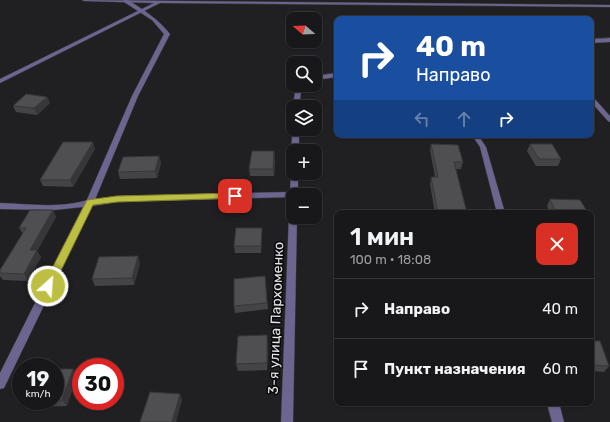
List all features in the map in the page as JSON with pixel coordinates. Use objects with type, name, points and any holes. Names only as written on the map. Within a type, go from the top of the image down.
[{"type":"street","points":[[84,0],[610,6]]},
{"type":"street","points":[[0,384],[90,202],[135,96],[167,34],[162,27],[142,10],[126,1]]},
{"type":"street","points":[[0,81],[161,1]]},
{"type":"street","points":[[594,41],[610,40]]},
{"type":"street","points":[[322,77],[334,75]]},
{"type":"street","points":[[594,101],[610,120]]},
{"type":"street","points":[[477,138],[483,147],[500,210]]},
{"type":"street","points":[[0,206],[54,207],[117,199],[286,194]]},
{"type":"street","name":"3-я улица Пархоменко","points":[[287,422],[293,224]]},
{"type":"street","points":[[554,406],[558,422]]},
{"type":"building","points":[[26,94],[47,97],[34,108],[13,106]]},
{"type":"building","points":[[63,142],[93,142],[70,180],[40,180]]},
{"type":"building","points":[[431,144],[458,145],[463,162],[454,162],[466,210],[437,210],[431,177],[438,177]]},
{"type":"building","points":[[530,144],[552,144],[561,159],[539,159]]},
{"type":"building","points":[[252,151],[274,151],[273,169],[249,169]]},
{"type":"building","points":[[159,156],[155,171],[118,172],[123,157]]},
{"type":"building","points":[[550,199],[580,200],[586,210],[555,210]]},
{"type":"building","points":[[30,210],[53,210],[30,250],[37,250],[24,274],[0,273],[0,270],[26,228],[19,228]]},
{"type":"building","points":[[236,228],[262,228],[261,246],[234,246]]},
{"type":"building","points":[[138,256],[132,278],[92,279],[99,257]]},
{"type":"building","points":[[265,276],[267,303],[234,306],[234,279]]},
{"type":"building","points":[[267,335],[267,363],[236,364],[238,336]]},
{"type":"building","points":[[594,341],[600,341],[609,366],[594,365]]},
{"type":"building","points":[[64,369],[72,369],[64,394]]},
{"type":"building","points":[[150,392],[180,394],[172,422],[140,422]]},
{"type":"route","points":[[48,286],[90,202],[117,199],[235,196]]}]
